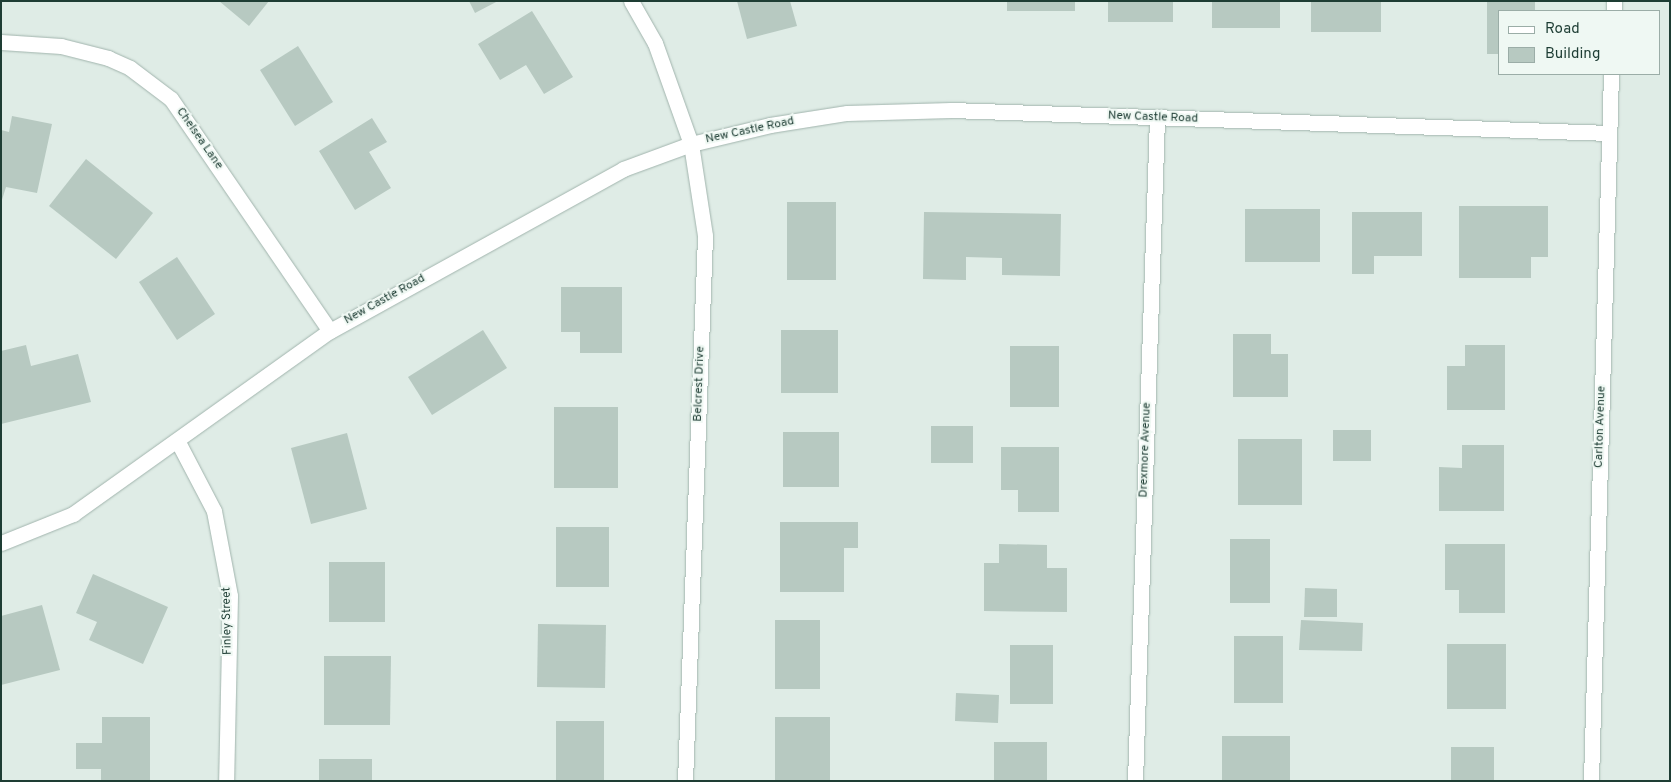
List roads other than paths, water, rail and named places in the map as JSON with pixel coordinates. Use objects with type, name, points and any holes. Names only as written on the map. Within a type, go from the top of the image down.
[{"type":"street","name":"Belcrest Drive","points":[[631,1],[655,43],[691,144],[705,236],[685,781]]},
{"type":"street","name":"Chelsea Lane","points":[[1,42],[62,46],[108,58],[130,68],[171,99],[330,331]]},
{"type":"street","name":"Carlton Avenue","points":[[1591,781],[1611,75]]},
{"type":"street","name":"New Castle Road","points":[[1,544],[73,514],[178,442],[330,331],[607,177],[691,144],[770,125],[847,113],[951,110],[1609,133]]},
{"type":"street","name":"Drexmore Avenue","points":[[1135,781],[1156,118]]},
{"type":"street","name":"Finley Street","points":[[178,442],[214,511],[230,596],[226,781]]}]
